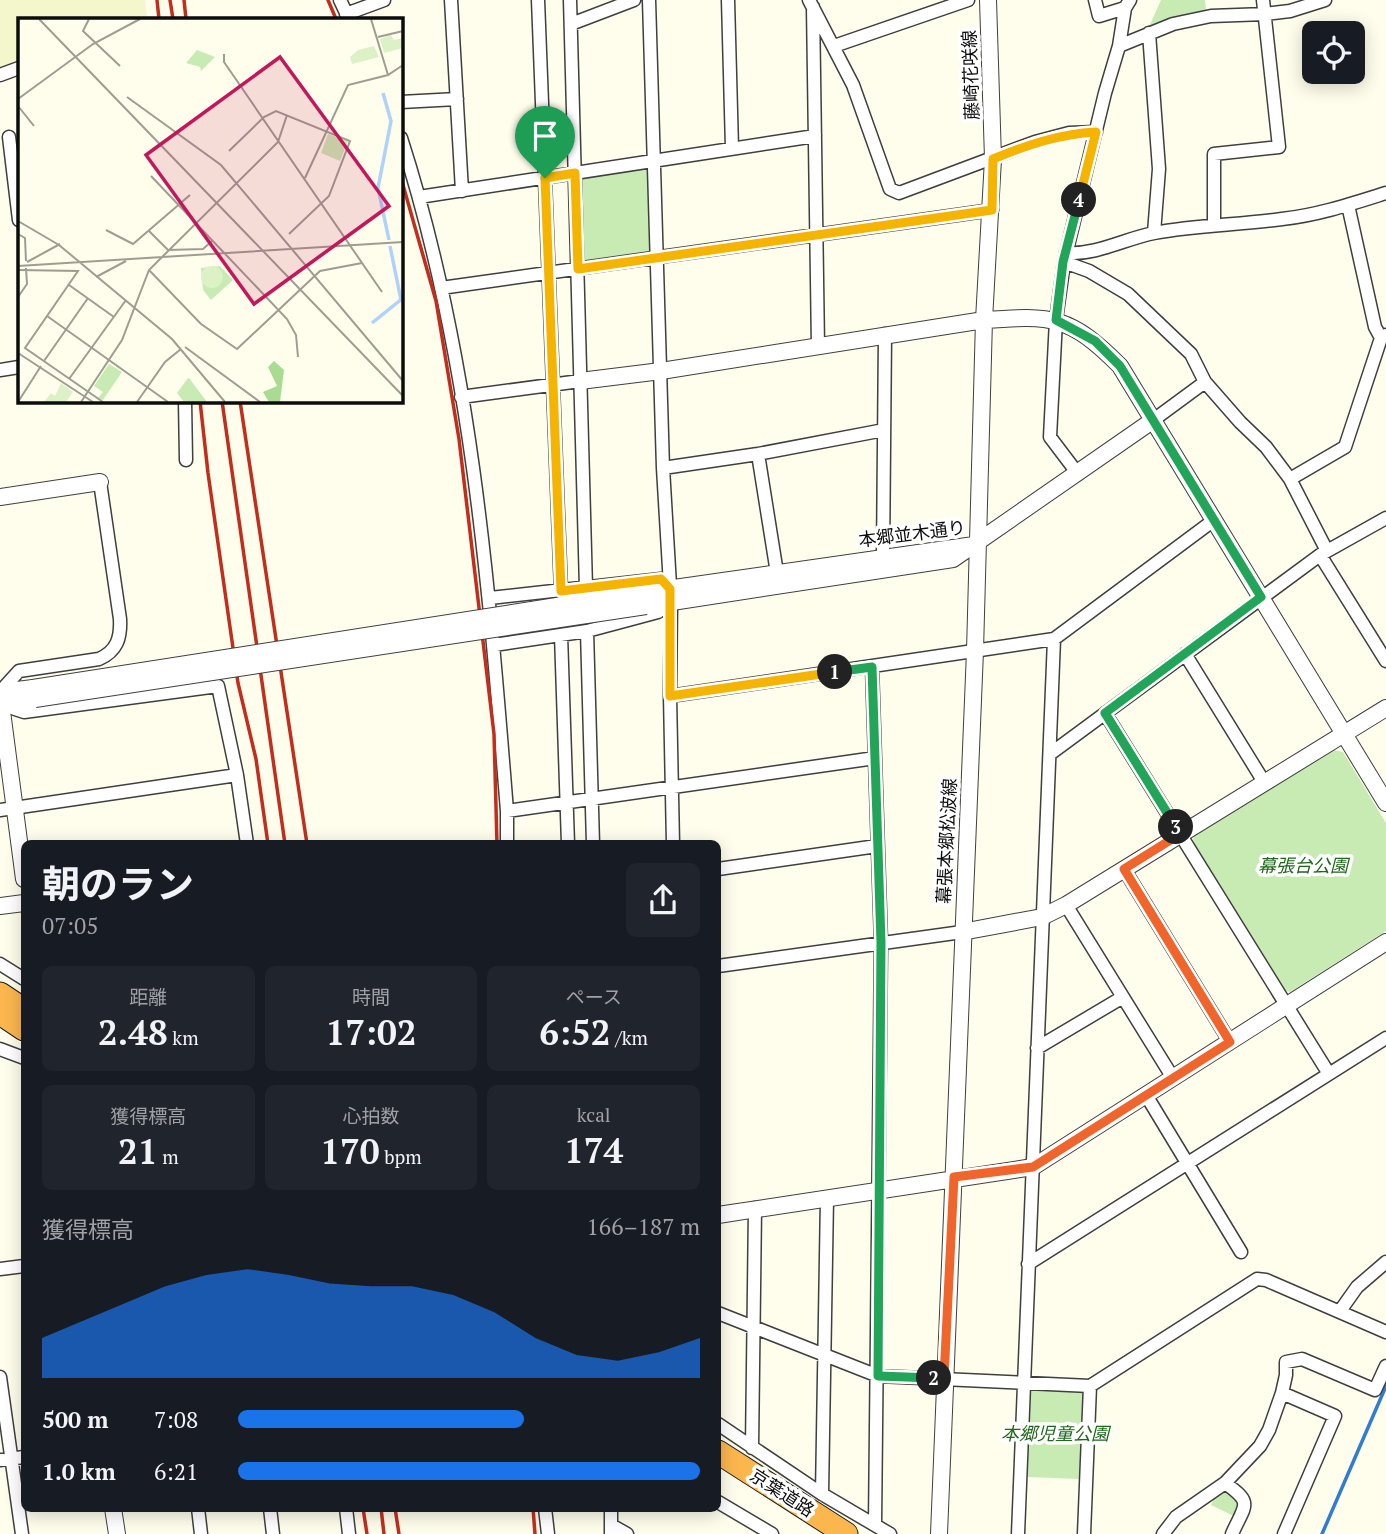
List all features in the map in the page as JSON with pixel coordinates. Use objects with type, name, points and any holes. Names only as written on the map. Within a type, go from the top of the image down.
[{"type":"highway","points":[[0,994],[21,1008]]},
{"type":"highway","points":[[0,1013],[21,1027]]},
{"type":"highway","name":"京葉道路","points":[[721,1454],[819,1534]]},
{"type":"highway","name":"京葉道路","points":[[721,1470],[846,1534]]},
{"type":"street","points":[[340,0],[347,17],[384,0]]},
{"type":"street","points":[[451,0],[463,191]]},
{"type":"street","points":[[538,0],[561,591]]},
{"type":"street","points":[[570,0],[586,587]]},
{"type":"street","points":[[571,24],[634,0]]},
{"type":"street","points":[[649,0],[663,468],[670,595],[673,840]]},
{"type":"street","points":[[728,0],[732,148]]},
{"type":"street","points":[[834,46],[968,0]]},
{"type":"street","name":"藤崎花咲線","points":[[988,0],[993,154]]},
{"type":"street","points":[[1095,0],[1099,16],[1127,4]]},
{"type":"street","points":[[1214,225],[1214,153],[1279,148],[1263,0]]},
{"type":"street","points":[[1119,46],[1173,24],[1211,16],[1265,14],[1325,0]]},
{"type":"street","points":[[811,4],[853,85],[890,189],[899,193],[993,154],[1058,136],[1096,132]]},
{"type":"street","points":[[811,4],[818,346]]},
{"type":"street","points":[[1077,474],[1050,437],[1056,320],[1065,258],[1119,46],[1127,4]]},
{"type":"street","points":[[1149,33],[1159,169],[1154,233]]},
{"type":"street","points":[[0,75],[18,68]]},
{"type":"street","points":[[402,102],[457,99]]},
{"type":"street","points":[[9,136],[18,212]]},
{"type":"street","points":[[419,197],[815,136]]},
{"type":"street","points":[[402,141],[419,197],[441,288],[461,397],[490,598],[507,840]]},
{"type":"street","name":"幕張本郷松波線","points":[[939,1534],[975,651],[984,320],[993,154]]},
{"type":"street","points":[[1065,258],[1154,233],[1322,213],[1386,194]]},
{"type":"street","points":[[1290,479],[1345,447],[1384,336],[1376,327],[1348,205]]},
{"type":"street","points":[[441,288],[992,210]]},
{"type":"street","points":[[1065,258],[1129,294],[1191,354],[1205,382],[1266,447],[1290,479],[1324,553],[1386,661]]},
{"type":"street","points":[[461,397],[661,370],[984,320],[1032,316],[1056,320],[1095,341],[1120,366],[1386,803]]},
{"type":"street","points":[[883,557],[885,334]]},
{"type":"street","points":[[0,370],[18,367]]},
{"type":"street","points":[[977,544],[1205,382]]},
{"type":"street","points":[[185,402],[186,460]]},
{"type":"street","points":[[663,468],[758,454],[884,430]]},
{"type":"street","points":[[758,454],[776,573]]},
{"type":"street","points":[[0,497],[100,482],[121,636],[115,648],[99,659],[19,671],[0,698],[8,809],[21,866]]},
{"type":"street","points":[[1050,754],[1261,597],[1324,553],[1386,518]]},
{"type":"street","points":[[670,696],[1054,639],[1214,520]]},
{"type":"street","name":"本郷並木通り","points":[[670,595],[776,573],[977,544]]},
{"type":"street","name":"本郷並木通り","points":[[0,698],[670,595],[954,559],[977,544]]},
{"type":"street","points":[[490,598],[661,579],[670,595]]},
{"type":"street","points":[[494,645],[587,631],[658,612],[670,595]]},
{"type":"street","points":[[587,631],[593,840]]},
{"type":"street","points":[[561,635],[568,840]]},
{"type":"street","points":[[1018,1534],[1054,639]]},
{"type":"street","points":[[1185,654],[1264,782]]},
{"type":"street","points":[[872,667],[881,942],[875,1525]]},
{"type":"street","points":[[0,698],[24,712],[218,686],[237,775],[246,840]]},
{"type":"street","points":[[721,966],[962,932],[1042,918],[1386,708]]},
{"type":"street","points":[[1105,713],[1329,1074]]},
{"type":"street","points":[[507,811],[875,758]]},
{"type":"street","points":[[8,809],[237,775]]},
{"type":"street","points":[[721,869],[877,846]]},
{"type":"street","points":[[1124,869],[1230,1042]]},
{"type":"street","points":[[0,906],[21,903]]},
{"type":"street","points":[[1066,905],[1173,1078]]},
{"type":"street","points":[[721,1214],[1033,1167],[1386,942]]},
{"type":"street","points":[[0,964],[21,977]]},
{"type":"street","points":[[1037,1048],[1123,997]]},
{"type":"street","points":[[1028,1264],[1386,1038]]},
{"type":"street","points":[[0,1048],[21,1057]]},
{"type":"street","points":[[1146,1095],[1241,1252]]},
{"type":"street","points":[[822,1494],[827,1198]]},
{"type":"street","points":[[752,1448],[755,1208]]},
{"type":"street","points":[[1340,1311],[1357,1287],[1386,1262]]},
{"type":"street","points":[[0,1269],[21,1266]]},
{"type":"street","points":[[721,1313],[878,1376],[1090,1385],[1257,1279],[1266,1280],[1386,1332]]},
{"type":"street","points":[[1163,1534],[1176,1517],[1225,1483],[1259,1446],[1269,1430],[1282,1393],[1286,1362],[1302,1359],[1375,1390],[1386,1366]]},
{"type":"street","points":[[0,1377],[22,1534]]},
{"type":"street","points":[[1084,1534],[1090,1385]]},
{"type":"street","points":[[1282,1393],[1335,1416],[1284,1534]]},
{"type":"street","points":[[721,1426],[822,1494],[890,1534]]},
{"type":"street","points":[[1225,1483],[1244,1497],[1245,1503],[1232,1534]]},
{"type":"street","points":[[721,1504],[772,1534]]},
{"type":"street","points":[[114,1512],[117,1534]]},
{"type":"street","points":[[198,1512],[201,1534]]},
{"type":"street","points":[[270,1512],[273,1534]]},
{"type":"street","points":[[346,1512],[349,1534]]},
{"type":"street","points":[[545,1512],[548,1534]]},
{"type":"street","points":[[611,1512],[611,1530],[627,1534]]},
{"type":"green space","points":[[0,0],[145,0],[147,17],[144,18],[18,18],[18,65],[0,72]]},
{"type":"green space","points":[[1161,0],[1205,0],[1206,11],[1149,27]]},
{"type":"green space","points":[[645,165],[650,170],[653,249],[648,255],[589,263],[581,258],[579,183],[585,176]]},
{"type":"green space","name":"幕張台公園","points":[[1334,750],[1343,752],[1386,823],[1386,931],[1290,992],[1282,990],[1193,842],[1194,834]]},
{"type":"green space","name":"本郷児童公園","points":[[1032,1388],[1079,1389],[1086,1396],[1083,1474],[1079,1479],[1028,1477],[1024,1472],[1027,1392]]},
{"type":"green space","points":[[1219,1487],[1227,1488],[1240,1503],[1234,1516],[1211,1505]]},
{"type":"waterway","points":[[1322,1534],[1386,1386]]},
{"type":"railway","points":[[157,0],[159,18]]},
{"type":"railway","points":[[170,0],[173,18]]},
{"type":"railway","points":[[184,0],[186,18]]},
{"type":"railway","points":[[328,0],[336,18]]},
{"type":"railway","points":[[402,182],[436,301],[459,439],[494,734],[497,840]]},
{"type":"railway","points":[[200,402],[238,683],[256,759],[267,840]]},
{"type":"railway","points":[[222,402],[284,840]]},
{"type":"railway","points":[[240,402],[306,840]]},
{"type":"railway","points":[[364,1512],[367,1534]]},
{"type":"railway","points":[[381,1512],[384,1534]]},
{"type":"railway","points":[[396,1512],[399,1534]]},
{"type":"railway","points":[[533,1512],[535,1534]]},
{"type":"route","points":[[1096,132],[1063,262],[1056,320],[1095,341],[1120,366],[1261,597],[1105,713],[1180,834],[1124,869],[1230,1042],[1033,1167],[954,1177],[944,1378],[878,1376],[881,942],[872,667],[670,696],[670,589],[661,579],[561,591],[545,178],[575,173],[578,269],[992,210],[993,159],[1035,142],[1069,133],[1096,132]]}]
